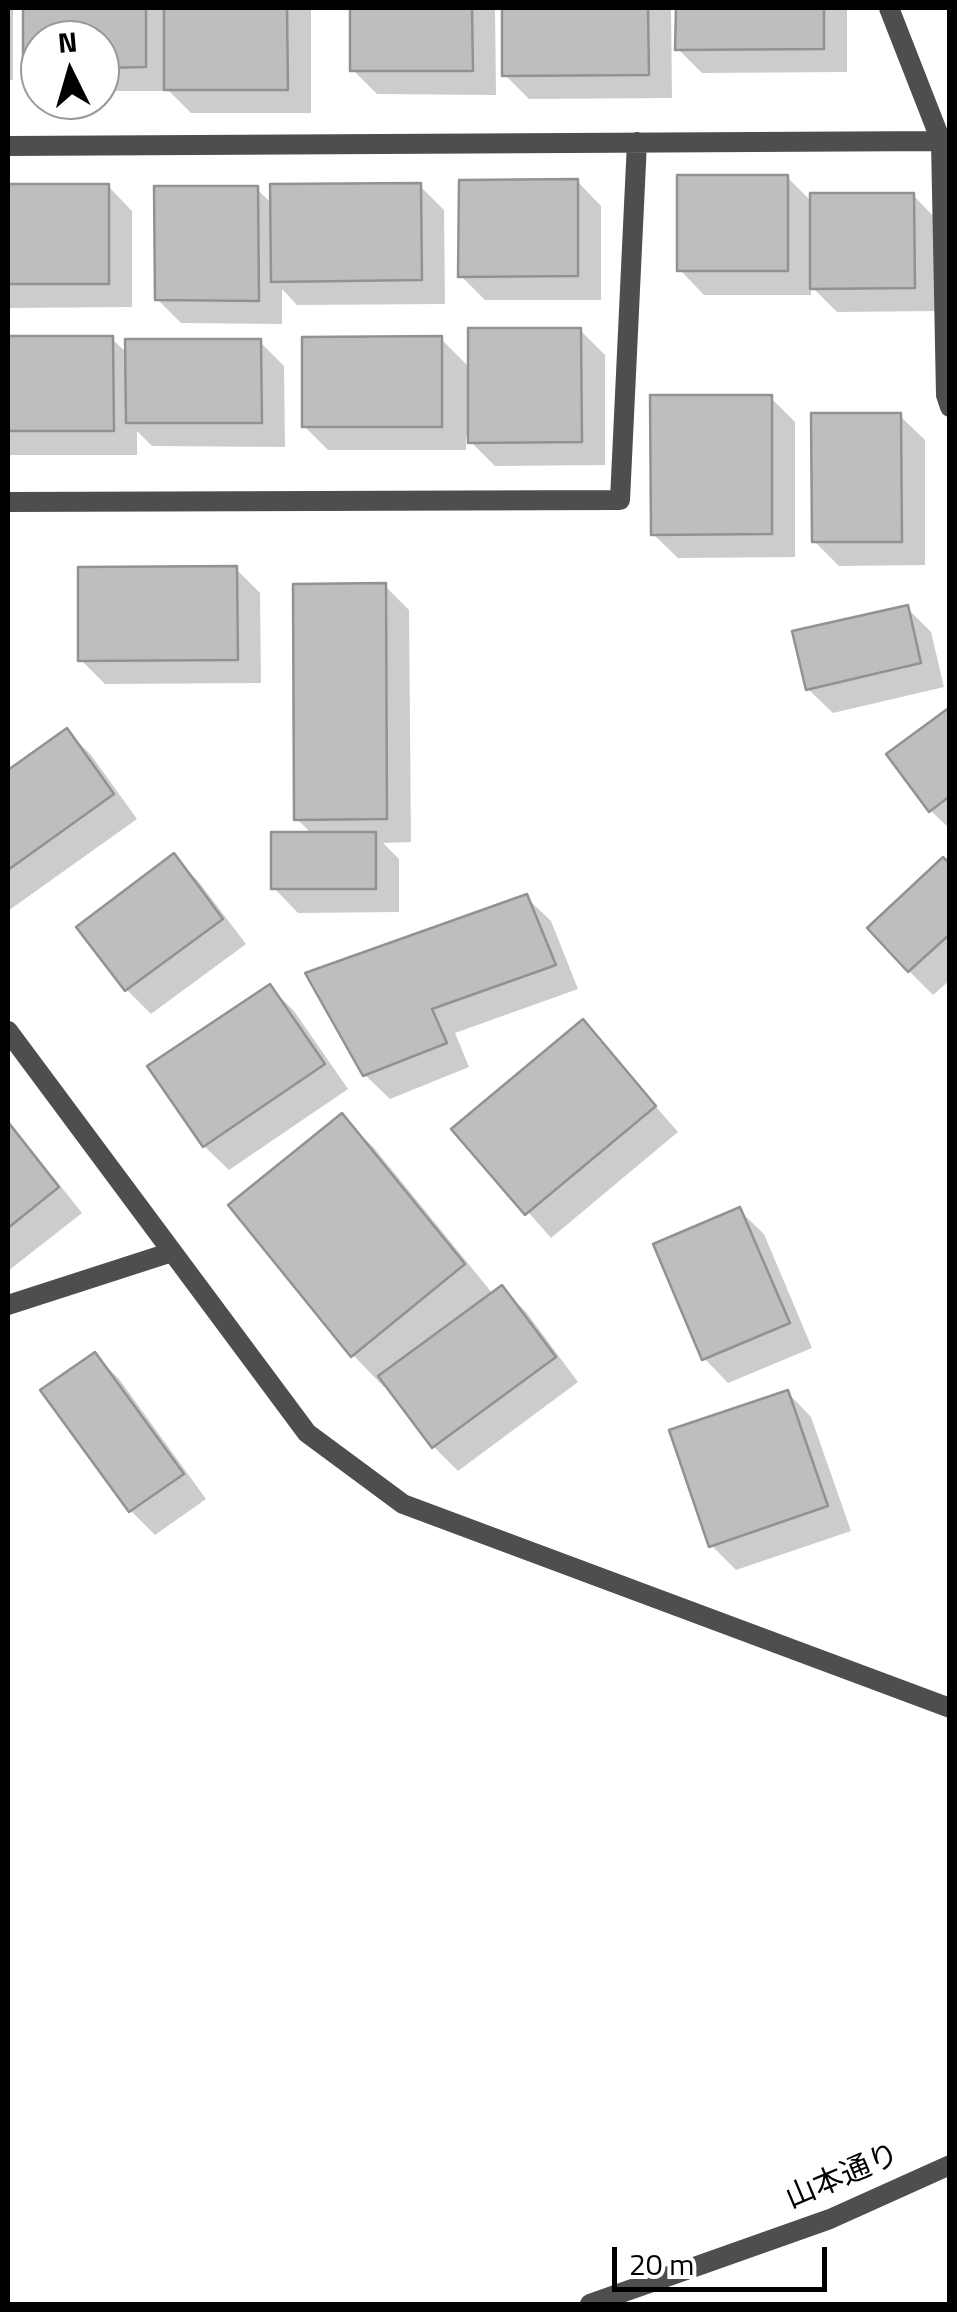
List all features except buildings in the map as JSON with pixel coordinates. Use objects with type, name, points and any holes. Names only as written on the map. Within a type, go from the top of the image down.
[{"type":"street","points":[[889,8],[941,141],[946,395],[950,407]]},
{"type":"street","points":[[8,146],[941,141]]},
{"type":"street","points":[[8,502],[620,500],[637,142]]},
{"type":"street","points":[[8,1031],[307,1433],[403,1504],[950,1708]]},
{"type":"street","points":[[8,1305],[172,1252]]},
{"type":"street","name":"山本通り","points":[[590,2304],[830,2219],[950,2165]]}]
